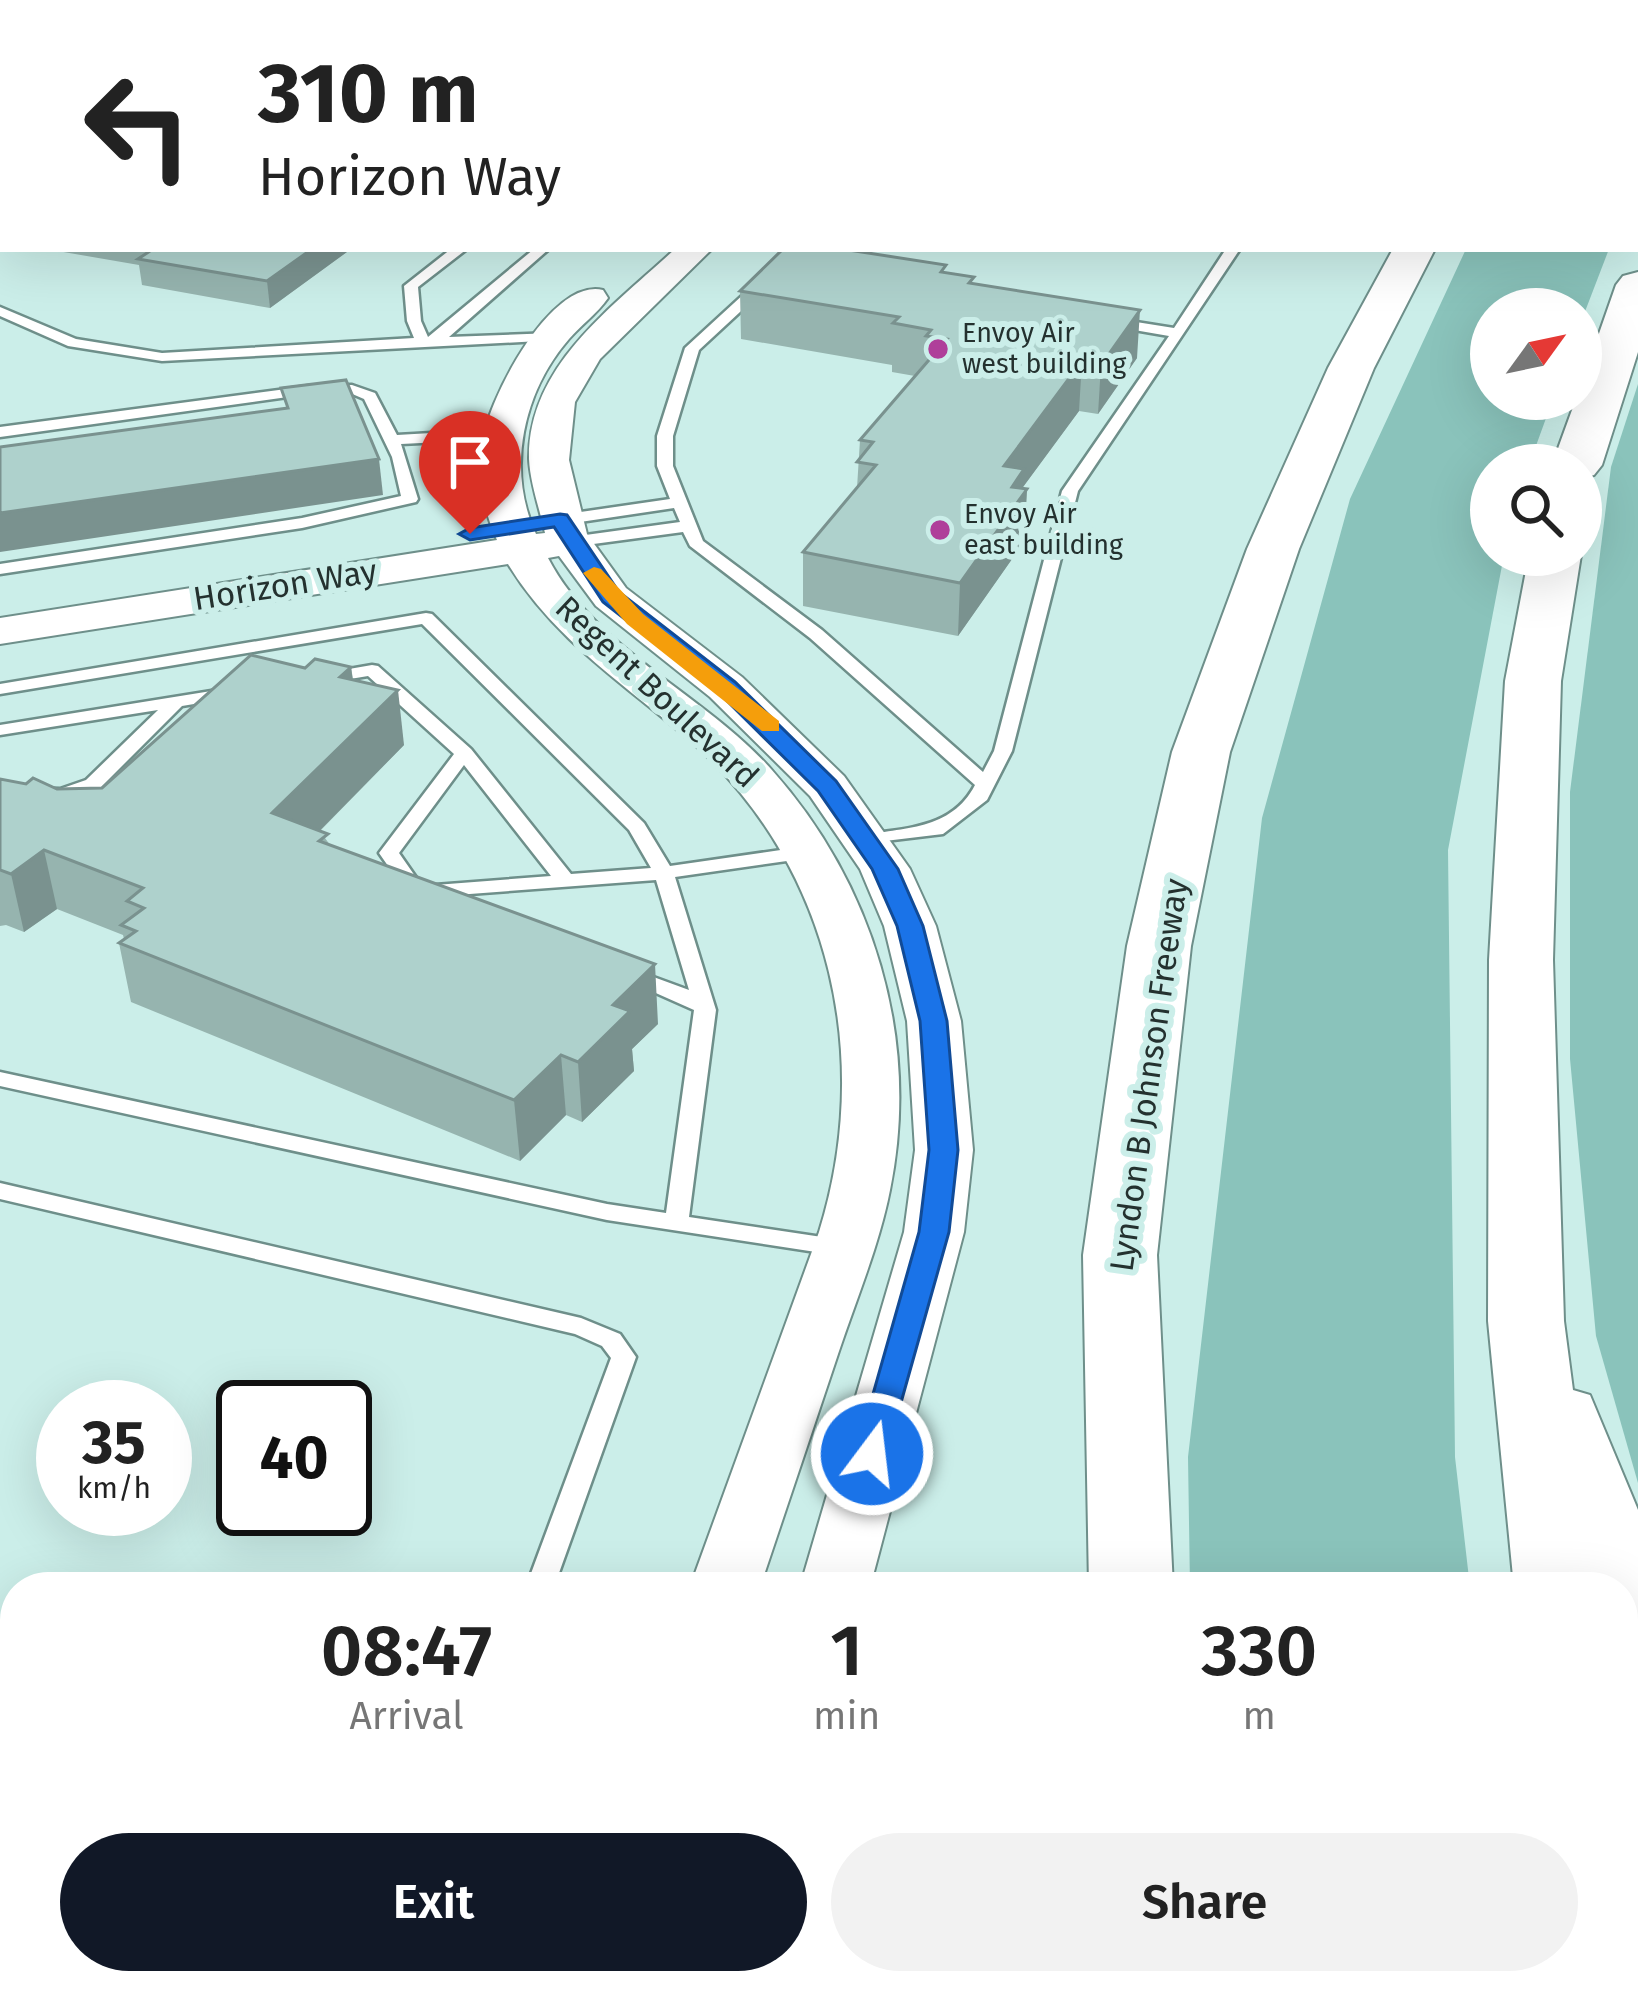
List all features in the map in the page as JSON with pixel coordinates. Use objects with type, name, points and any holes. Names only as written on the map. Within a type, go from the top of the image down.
[{"type":"highway","name":"Lyndon B Johnson Freeway","points":[[1131,1572],[1120,1255],[1159,946],[1201,752],[1273,549],[1351,368],[1412,252]]},
{"type":"highway","points":[[1584,444],[1638,285]]},
{"type":"highway","points":[[1551,576],[1533,681],[1521,961],[1526,1321],[1554,1572]]},
{"type":"highway","points":[[1526,1321],[1620,1572]]},
{"type":"street","name":"Regent Boulevard","points":[[644,252],[565,321],[524,375],[501,434],[501,480],[516,538],[560,607],[837,846],[910,926],[934,1021],[944,1150],[934,1232],[840,1572]]},
{"type":"street","name":"Regent Boulevard","points":[[692,252],[585,353],[556,403],[548,460],[566,531],[611,597],[770,726],[827,786],[837,846],[839,913],[867,1024],[871,1065],[864,1174],[843,1248],[730,1572]]},
{"type":"street","name":"Horizon Way","points":[[0,605],[566,531]]},
{"type":"street","name":"Horizon Way","points":[[0,631],[516,538]]},
{"type":"lane","points":[[429,341],[414,321],[411,286],[456,252]]},
{"type":"lane","points":[[429,341],[538,252]]},
{"type":"lane","points":[[798,252],[692,348],[665,436],[665,466],[696,543],[816,634],[985,784]]},
{"type":"lane","points":[[416,892],[664,873],[936,830],[977,800],[1003,751],[1070,491],[1231,252]]},
{"type":"lane","points":[[779,269],[803,273]]},
{"type":"lane","points":[[0,310],[73,343],[162,357],[553,337]]},
{"type":"lane","points":[[1084,318],[1178,333]]},
{"type":"lane","points":[[0,432],[352,388],[370,396],[392,440],[410,500],[0,569]]},
{"type":"lane","points":[[392,440],[501,434]]},
{"type":"lane","points":[[566,531],[681,502]]},
{"type":"lane","points":[[566,531],[689,526]]},
{"type":"lane","points":[[0,689],[426,617],[637,827],[664,873],[704,1003],[676,1223]]},
{"type":"lane","points":[[307,681],[372,670],[464,754],[564,879]]},
{"type":"lane","points":[[0,730],[242,691]]},
{"type":"lane","points":[[0,794],[62,795],[93,784],[177,701]]},
{"type":"lane","points":[[460,909],[416,892],[389,853],[464,754]]},
{"type":"lane","points":[[615,969],[704,1003]]},
{"type":"lane","points":[[0,1079],[607,1212],[843,1248]]},
{"type":"lane","points":[[0,1192],[581,1327],[611,1340],[624,1358],[545,1572]]},
{"type":"green space","points":[[1465,252],[1608,252],[1594,288],[1470,288],[1470,420],[1545,420],[1537,444],[1470,444],[1470,576],[1500,576],[1448,850],[1455,1457],[1468,1572],[1190,1572],[1188,1457],[1262,818],[1350,499]]},
{"type":"green space","points":[[1638,384],[1638,1483],[1596,1336],[1570,1059],[1570,792],[1597,576],[1602,576],[1611,467]]},
{"type":"building","points":[[148,252],[308,252],[267,281],[138,259]]},
{"type":"building","points":[[780,252],[862,252],[946,265],[941,272],[974,277],[969,283],[1140,310],[1101,365],[1082,361],[1004,466],[1024,469],[1012,487],[1027,489],[960,583],[803,552],[876,465],[857,462],[873,442],[860,440],[947,339],[926,336],[931,330],[893,323],[899,317],[740,291]]},
{"type":"building","points":[[346,380],[379,459],[0,513],[0,447],[288,408],[281,388]]},
{"type":"building","points":[[251,655],[305,668],[315,659],[351,667],[340,677],[398,690],[272,813],[328,834],[319,841],[655,964],[613,1005],[630,1011],[578,1062],[561,1055],[514,1100],[119,943],[136,931],[121,925],[144,908],[127,901],[143,888],[44,850],[11,874],[0,870],[0,779],[26,784],[33,778],[57,789],[102,788]]},
{"type":"slow traffic","points":[[594,573],[635,619],[771,726]]},
{"type":"place","name":"Envoy Air west building","points":[[938,349]]},
{"type":"place","name":"Envoy Air east building","points":[[940,530]]},
{"type":"route","points":[[470,534],[560,520],[611,597],[726,687],[827,786],[885,869],[910,926],[934,1021],[944,1150],[934,1232],[872,1454]]}]
